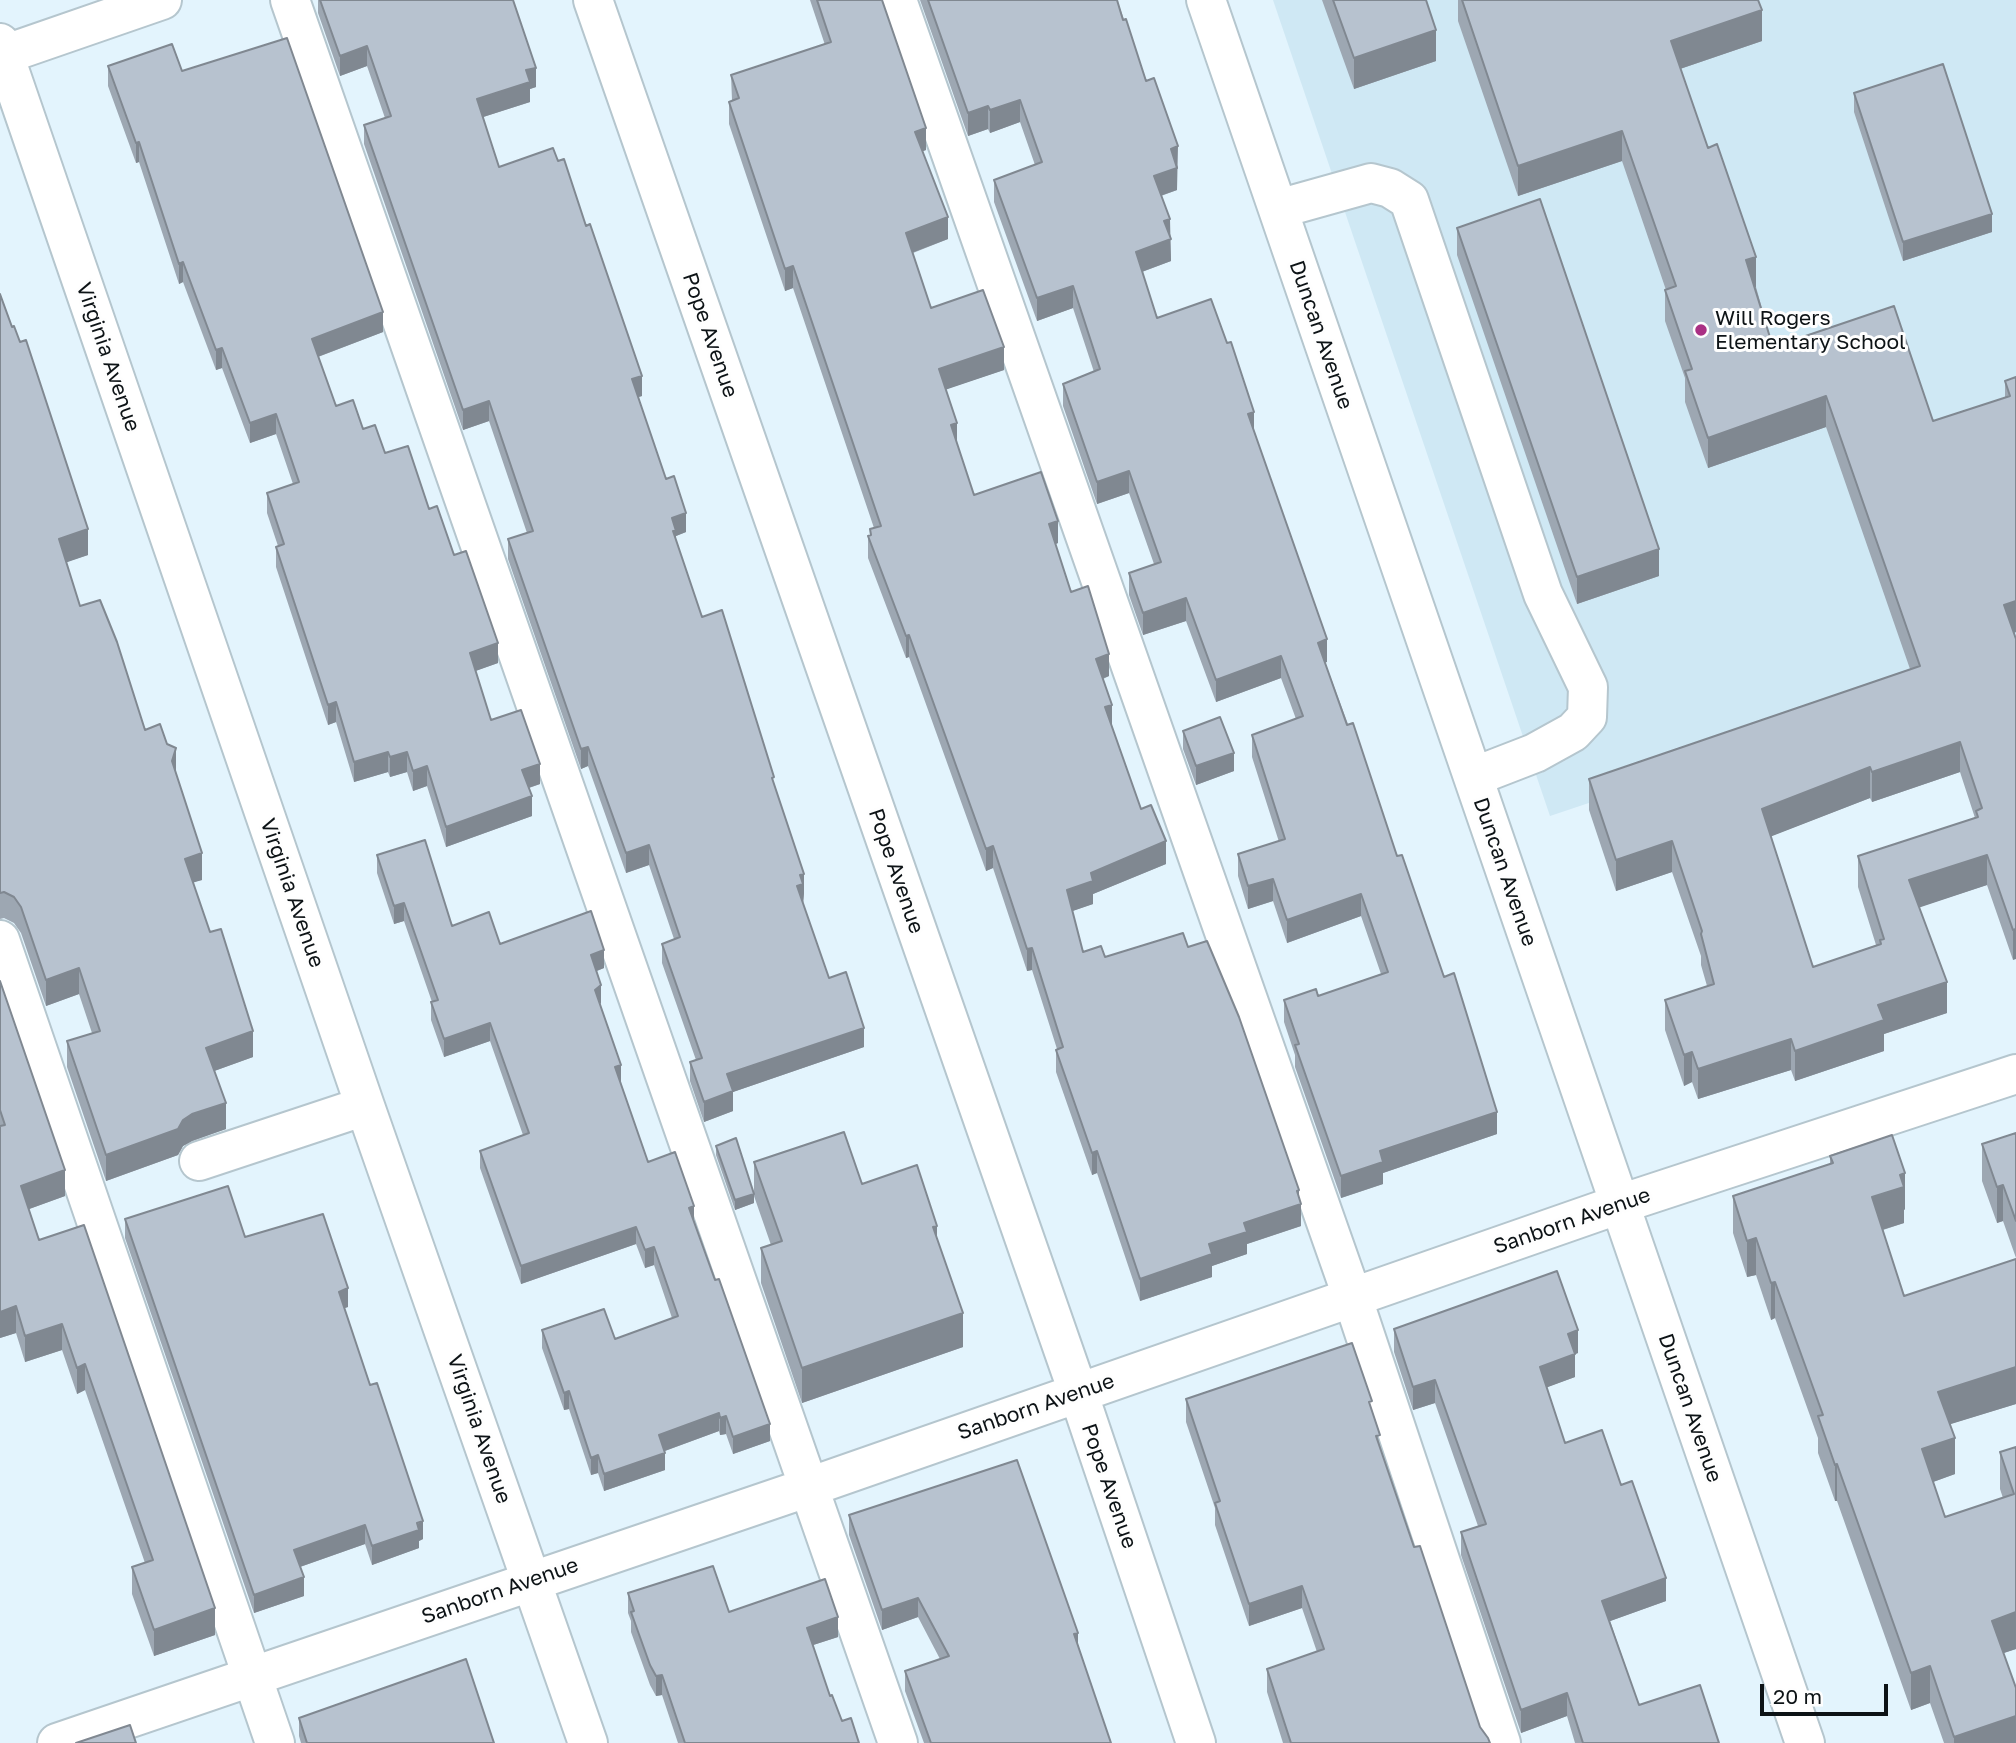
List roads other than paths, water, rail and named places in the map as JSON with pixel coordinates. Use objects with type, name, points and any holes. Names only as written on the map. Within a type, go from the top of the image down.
[{"type":"street","points":[[1,51],[162,0]]},
{"type":"street","points":[[290,0],[898,1743]]},
{"type":"street","name":"Pope Avenue","points":[[593,0],[1078,1392],[1196,1743]]},
{"type":"street","points":[[897,0],[1352,1296],[1501,1743]]},
{"type":"street","name":"Duncan Avenue","points":[[1206,0],[1805,1743]]},
{"type":"street","name":"Virginia Avenue","points":[[1,51],[588,1743]]},
{"type":"street","points":[[1278,209],[1371,183],[1390,188],[1409,200],[1543,594],[1587,687],[1587,717],[1573,732],[1535,753],[1473,777]]},
{"type":"street","points":[[0,940],[275,1743]]},
{"type":"street","name":"Sanborn Avenue","points":[[57,1743],[809,1487],[1620,1204],[2016,1074]]},
{"type":"street","points":[[199,1161],[365,1106]]},
{"type":"place","name":"Will Rogers Elementary School","points":[[1701,330]]}]
